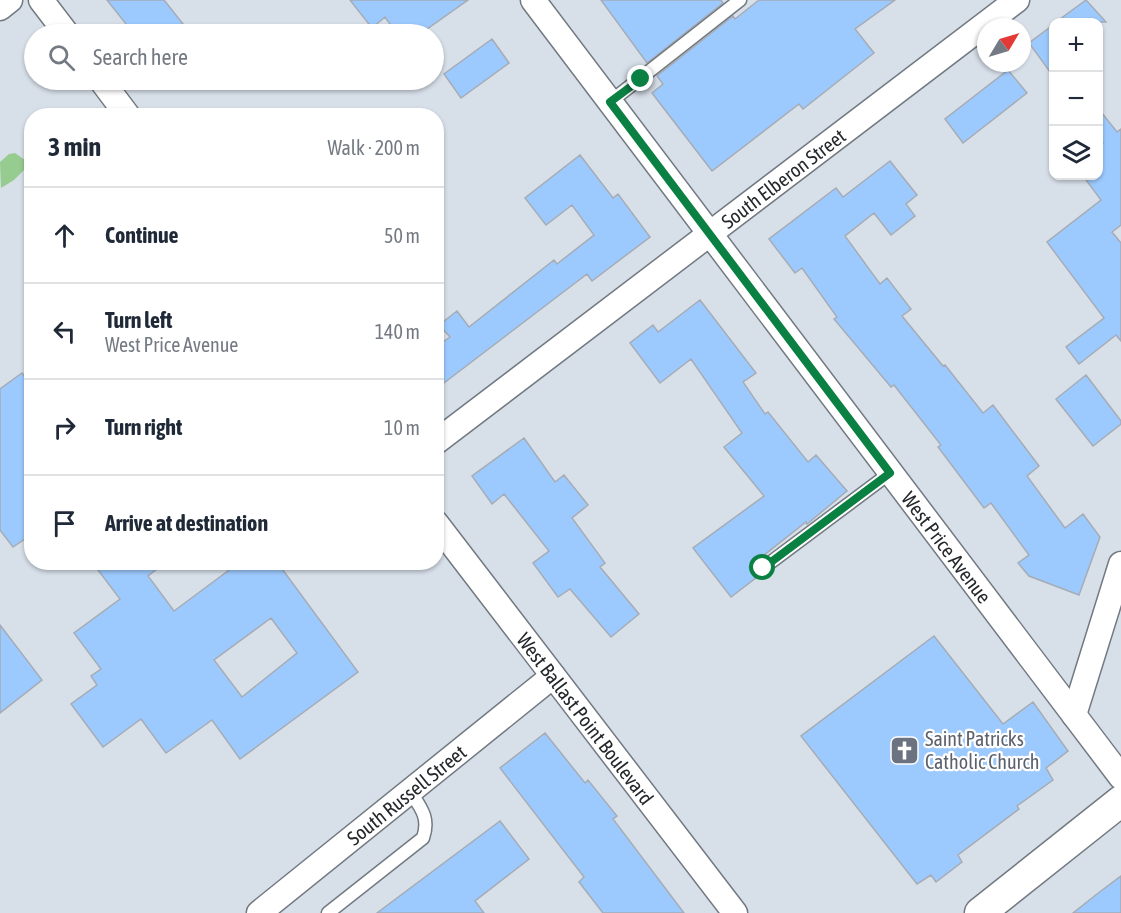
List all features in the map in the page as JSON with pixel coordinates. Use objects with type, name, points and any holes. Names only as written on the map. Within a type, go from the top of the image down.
[{"type":"street","points":[[0,8],[10,0]]},
{"type":"street","points":[[40,0],[59,24]]},
{"type":"street","name":"West Price Avenue","points":[[533,0],[1121,777]]},
{"type":"street","name":"South Elberon Street","points":[[444,436],[710,236],[1017,0]]},
{"type":"street","points":[[108,90],[122,108]]},
{"type":"street","name":"West Ballast Point Boulevard","points":[[444,533],[735,913]]},
{"type":"street","points":[[1074,715],[1116,599],[1121,564]]},
{"type":"street","name":"South Russell Street","points":[[270,910],[410,791],[553,676]]},
{"type":"street","points":[[980,913],[1121,801]]},
{"type":"lane","points":[[610,102],[740,0]]},
{"type":"lane","points":[[763,568],[890,473]]},
{"type":"lane","points":[[328,913],[423,838],[427,828],[426,816],[410,791]]},
{"type":"green space","points":[[15,153],[24,159],[24,170],[1,188],[0,162],[9,154]]},
{"type":"building","points":[[107,0],[164,0],[183,24],[126,24]]},
{"type":"building","points":[[350,0],[468,0],[434,24],[390,24],[385,17],[377,24],[369,24]]},
{"type":"building","points":[[601,0],[721,0],[723,3],[647,63]]},
{"type":"building","points":[[759,0],[895,0],[855,29],[874,53],[803,109],[799,104],[712,171],[652,93],[663,84],[657,76],[733,16],[735,19]]},
{"type":"building","points":[[1086,0],[1102,18],[1061,18]]},
{"type":"building","points":[[1049,28],[1049,70],[1031,46],[1031,42]]},
{"type":"building","points":[[492,39],[509,63],[461,98],[444,74]]},
{"type":"building","points":[[1005,72],[1010,72],[1027,93],[963,143],[945,119]]},
{"type":"building","points":[[1103,114],[1117,132],[1121,129],[1121,225],[1112,232],[1121,243],[1121,341],[1116,335],[1079,364],[1066,347],[1104,318],[1047,242],[1101,200],[1086,180],[1103,180]]},
{"type":"building","points":[[580,155],[613,198],[618,194],[650,237],[592,281],[587,274],[444,383],[444,341],[450,337],[444,330],[444,321],[457,311],[469,327],[554,260],[557,264],[594,235],[572,205],[546,225],[525,198]]},
{"type":"building","points":[[890,161],[917,195],[906,204],[915,216],[891,235],[874,213],[845,236],[880,284],[887,278],[911,309],[902,316],[943,366],[945,365],[983,413],[993,405],[1039,466],[1027,476],[1065,528],[1083,514],[1100,537],[1079,595],[1029,576],[1018,563],[1029,555],[991,503],[984,508],[938,447],[941,445],[894,385],[891,387],[834,319],[837,317],[802,268],[795,273],[769,239],[836,188],[843,197]]},
{"type":"building","points":[[700,300],[756,373],[743,382],[765,414],[768,412],[808,462],[816,455],[847,491],[749,567],[757,577],[731,597],[693,548],[764,496],[724,447],[742,433],[691,359],[660,383],[630,343],[653,325],[658,332]]},
{"type":"building","points":[[22,373],[24,376],[24,539],[13,547],[0,530],[0,389]]},
{"type":"building","points":[[1086,375],[1121,421],[1121,424],[1093,446],[1056,399]]},
{"type":"building","points":[[524,438],[555,482],[564,475],[588,505],[572,518],[605,563],[600,567],[639,614],[611,637],[570,589],[558,597],[533,563],[549,551],[504,494],[492,504],[472,476]]},
{"type":"building","points":[[98,570],[156,570],[148,576],[174,611],[229,570],[283,570],[358,672],[240,759],[212,720],[166,753],[141,719],[103,747],[71,704],[97,685],[91,676],[101,669],[74,633],[120,599]],"holes":[[[271,618],[297,653],[242,697],[214,660]]]},
{"type":"building","points":[[0,625],[42,680],[0,713]]},
{"type":"building","points":[[934,636],[1003,724],[1033,702],[1068,751],[1046,768],[1053,780],[1017,806],[1019,809],[958,855],[962,862],[936,882],[931,875],[917,884],[801,736]]},
{"type":"building","points":[[545,733],[585,783],[588,780],[617,816],[613,819],[684,913],[603,913],[579,882],[584,877],[500,768]]},
{"type":"building","points":[[500,821],[529,859],[475,901],[484,913],[377,913]]},
{"type":"building","points":[[1121,876],[1121,913],[1073,913],[1097,894]]},
{"type":"place","name":"Saint Patricks Catholic Church","points":[[904,750]]},
{"type":"route","points":[[641,79],[610,102],[890,473],[763,568]]}]
